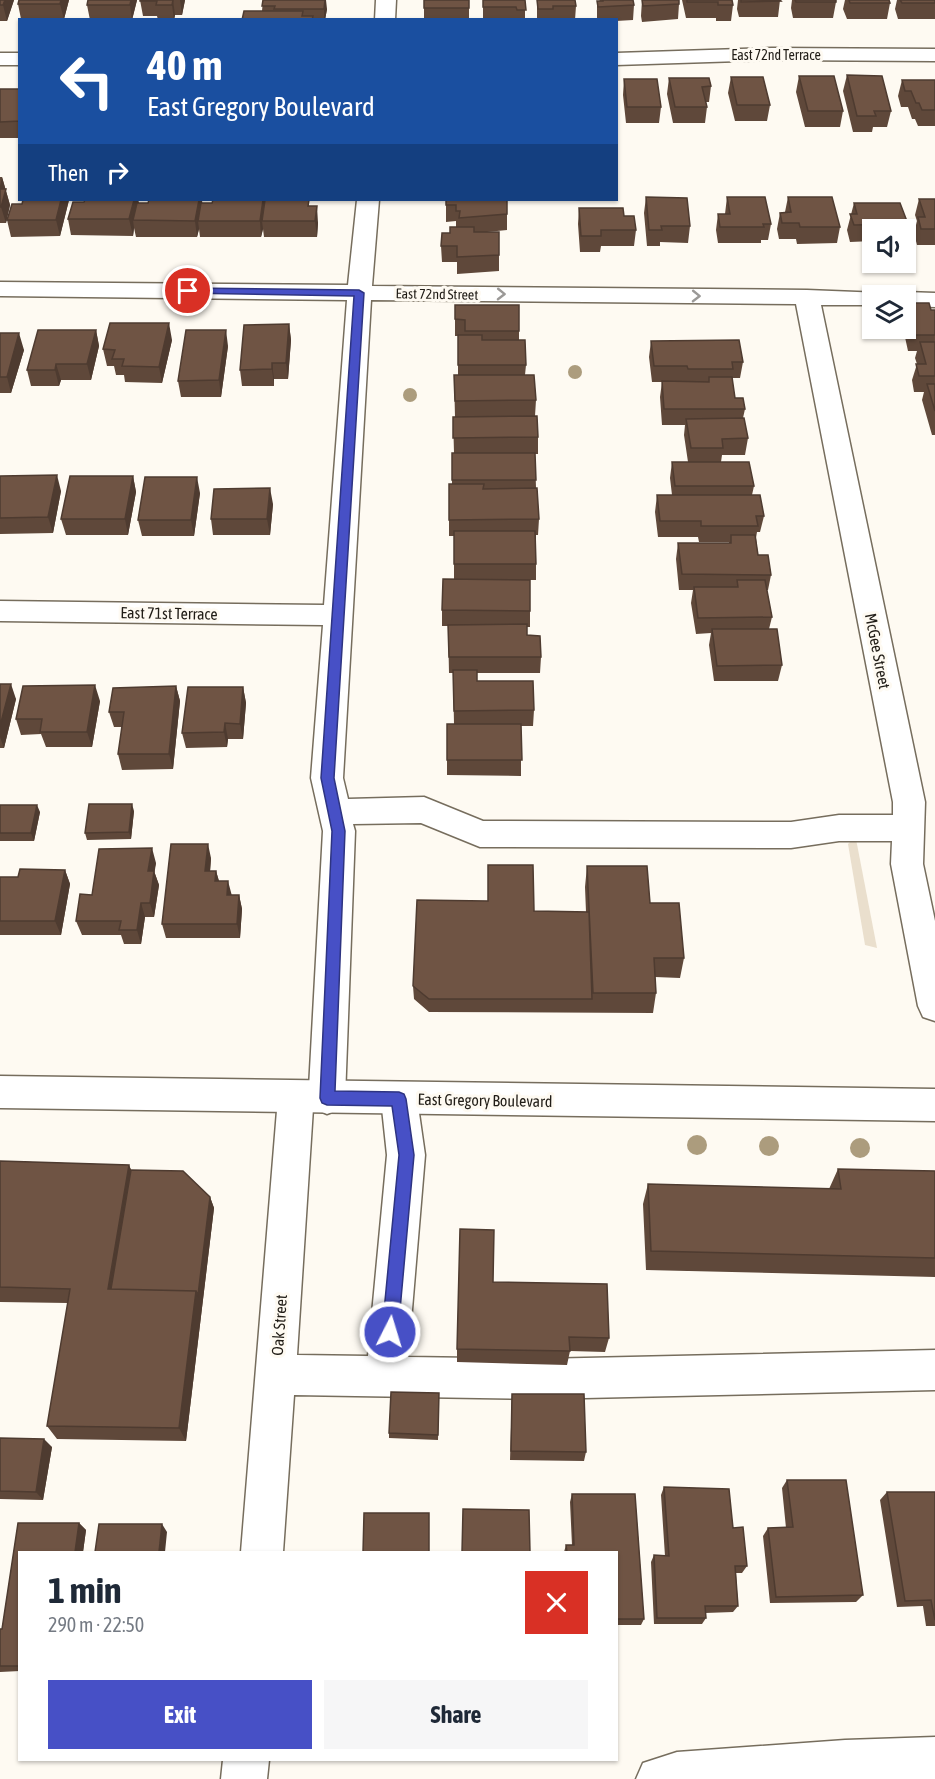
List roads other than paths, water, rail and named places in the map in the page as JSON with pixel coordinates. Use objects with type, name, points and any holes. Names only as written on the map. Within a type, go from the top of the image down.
[{"type":"street","points":[[385,18],[386,0]]},
{"type":"street","name":"East 72nd Terrace","points":[[618,59],[772,54],[935,55]]},
{"type":"street","points":[[0,59],[18,60]]},
{"type":"street","name":"Oak Street","points":[[262,1551],[275,1375],[312,1098],[339,831],[327,778],[359,293],[368,201]]},
{"type":"street","name":"East 72nd Street","points":[[0,289],[862,298]]},
{"type":"street","name":"McGee Street","points":[[807,297],[909,802],[907,864],[935,1006]]},
{"type":"street","points":[[916,299],[935,300]]},
{"type":"street","name":"East 71st Terrace","points":[[0,611],[337,615]]},
{"type":"street","points":[[335,812],[424,810],[480,834],[791,835],[839,828],[908,828]]},
{"type":"street","name":"East Gregory Boulevard","points":[[0,1092],[935,1106]]},
{"type":"street","points":[[386,1376],[406,1155],[399,1099]]},
{"type":"street","points":[[275,1375],[540,1379],[935,1370]]},
{"type":"street","points":[[659,1779],[677,1775],[935,1760]]},
{"type":"street","points":[[244,1779],[246,1761]]}]
